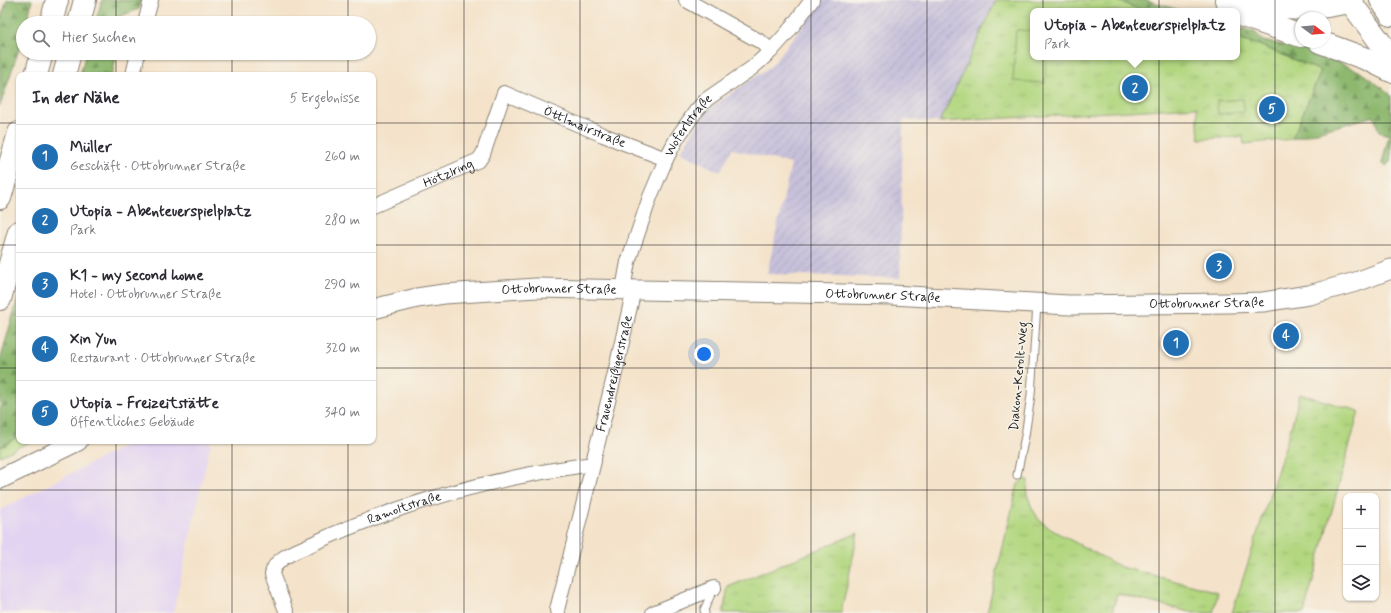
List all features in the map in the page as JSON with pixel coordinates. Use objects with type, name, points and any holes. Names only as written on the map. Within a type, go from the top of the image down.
[{"type":"main road","points":[[42,16],[46,0]]},
{"type":"main road","points":[[53,16],[57,0]]},
{"type":"main road","points":[[81,16],[85,0]]},
{"type":"main road","points":[[1216,0],[1228,8]]},
{"type":"main road","points":[[1226,0],[1291,8],[1328,6],[1354,1],[1391,57]]},
{"type":"main road","points":[[1381,0],[1391,15]]},
{"type":"main road","points":[[1240,15],[1295,34]]},
{"type":"main road","points":[[1331,46],[1369,60],[1391,71]]},
{"type":"main road","points":[[65,72],[68,60]]},
{"type":"main road","points":[[0,198],[16,142]]},
{"type":"main road","points":[[0,299],[16,243]]},
{"type":"main road","name":"Ottobrunner Straße","points":[[376,308],[419,297],[482,290],[536,288],[892,295],[1069,305],[1257,302],[1309,295],[1359,281],[1391,269]]},
{"type":"main road","points":[[0,479],[67,444]]},
{"type":"street","points":[[147,16],[151,0]]},
{"type":"street","points":[[686,0],[761,42],[771,51]]},
{"type":"street","name":"Woferlstraße","points":[[629,289],[628,262],[650,196],[666,159],[696,110],[707,99],[752,68],[771,51],[788,32],[812,0]]},
{"type":"street","points":[[133,72],[136,60]]},
{"type":"street","name":"Öttlmairstraße","points":[[504,93],[603,135],[666,159]]},
{"type":"street","name":"Hötzlring","points":[[376,205],[479,160],[483,154],[504,93]]},
{"type":"street","name":"Frauendreißigerstraße","points":[[558,613],[558,603],[615,373],[629,289]]},
{"type":"street","name":"Ramoltstraße","points":[[287,613],[272,574],[273,569],[280,559],[329,536],[409,505],[518,476],[594,461]]},
{"type":"street","points":[[653,613],[714,588]]},
{"type":"lane","name":"Diakon-Kerolt-Weg","points":[[1017,475],[1031,395],[1037,303]]},
{"type":"lane","points":[[705,613],[704,610],[714,588]]},
{"type":"shaded area","points":[[820,0],[996,0],[940,122],[903,120],[900,278],[767,274],[791,164],[732,149],[720,172],[680,152],[706,111],[771,66],[808,20]]},
{"type":"shaded area","points":[[128,444],[210,444],[173,613],[0,613],[0,510]]},
{"type":"green space","points":[[7,0],[32,0],[29,16],[16,16],[16,58],[0,106],[0,21]]},
{"type":"green space","points":[[102,0],[142,0],[139,9],[121,16],[97,16]]},
{"type":"green space","points":[[996,0],[1116,0],[1136,8],[1030,8],[1030,60],[1240,60],[1240,40],[1259,45],[1321,71],[1292,139],[1244,144],[1243,137],[1199,139],[1197,107],[940,122]]},
{"type":"green space","points":[[1116,0],[1146,0],[1172,8],[1136,8]]},
{"type":"green space","points":[[1240,28],[1255,32],[1263,41],[1304,49],[1359,71],[1389,93],[1391,96],[1391,161],[1386,166],[1382,163],[1389,135],[1379,132],[1374,116],[1292,139],[1321,71],[1259,45],[1240,40]]},
{"type":"green space","points":[[1016,30],[1030,31],[1030,60],[1046,60],[1045,83],[1013,81]]},
{"type":"green space","points":[[84,60],[115,60],[113,72],[81,72]]},
{"type":"green space","points":[[1243,99],[1244,112],[1218,114],[1217,101]]},
{"type":"green space","points":[[16,305],[16,438],[0,448],[0,361]]},
{"type":"green space","points":[[1300,394],[1359,411],[1304,613],[1232,613],[1291,428]]},
{"type":"green space","points":[[16,438],[16,444],[26,444],[0,456],[0,448]]},
{"type":"green space","points":[[1024,479],[1028,480],[1027,494],[1032,508],[1039,520],[1052,530],[1121,567],[1218,592],[1213,613],[1194,613],[1117,594],[1112,613],[987,613],[1018,484]]},
{"type":"green space","points":[[858,533],[841,613],[723,613],[728,587]]},
{"type":"place","name":"Utopia - Abenteuerspielplatz","points":[[1135,88]]},
{"type":"place","name":"Utopia - Freizeitstätte","points":[[1272,109]]},
{"type":"place","name":"K1 - my second home","points":[[1219,266]]},
{"type":"place","name":"Xin Yun","points":[[1286,336]]},
{"type":"place","name":"Müller","points":[[1176,343]]}]
